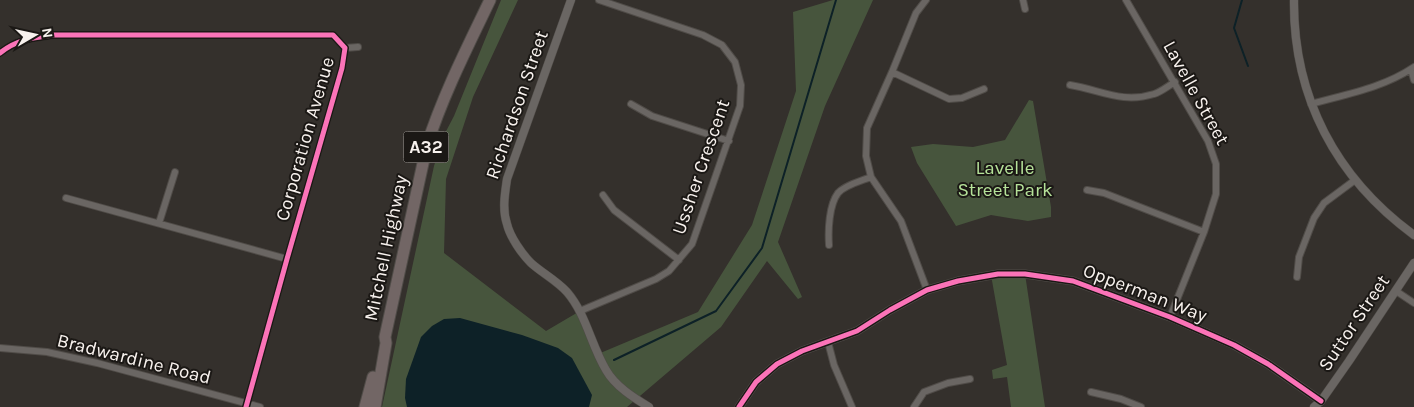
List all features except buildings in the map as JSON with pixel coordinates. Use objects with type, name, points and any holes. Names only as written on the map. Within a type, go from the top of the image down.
[{"type":"highway","name":"Mitchell Highway","points":[[365,407],[380,345],[385,337],[427,145],[454,75],[490,0]]},
{"type":"highway","name":"Mitchell Highway","points":[[375,407],[386,343],[385,337]]},
{"type":"street","name":"Richardson Street","points":[[570,0],[507,179],[504,200],[507,224],[517,246],[530,262],[566,292],[580,311],[607,372],[618,384],[649,407]]},
{"type":"street","name":"Ussher Crescent","points":[[580,311],[656,279],[669,271],[692,244],[729,141],[740,106],[742,85],[735,62],[722,45],[703,35],[599,0]]},
{"type":"street","points":[[926,0],[916,13],[867,128],[866,156],[871,178],[900,221],[926,290]]},
{"type":"street","points":[[1023,0],[1025,8]]},
{"type":"street","name":"Lavelle Street","points":[[1126,0],[1208,141],[1216,164],[1216,194],[1204,232],[1170,318]]},
{"type":"street","points":[[1294,0],[1297,42],[1304,80],[1322,129],[1336,154],[1355,180],[1374,201],[1414,235]]},
{"type":"street","name":"Corporation Avenue","points":[[0,53],[9,45],[28,39],[54,35],[333,35],[345,48]]},
{"type":"street","name":"Corporation Avenue","points":[[345,48],[358,47]]},
{"type":"street","name":"Corporation Avenue","points":[[247,405],[339,77],[345,48]]},
{"type":"street","points":[[1312,104],[1360,92],[1412,68],[1414,80]]},
{"type":"street","points":[[892,72],[949,99],[962,98],[984,89]]},
{"type":"street","points":[[1070,85],[1130,99],[1156,94],[1175,82]]},
{"type":"street","points":[[631,104],[652,116],[729,141]]},
{"type":"street","points":[[159,223],[175,172]]},
{"type":"street","points":[[829,245],[828,225],[838,194],[846,187],[871,178]]},
{"type":"street","points":[[1297,277],[1299,257],[1314,218],[1324,203],[1355,180]]},
{"type":"street","points":[[1087,190],[1104,193],[1204,232]]},
{"type":"street","points":[[603,194],[614,210],[679,260]]},
{"type":"street","points":[[66,198],[287,259]]},
{"type":"street","name":"Suttor Street","points":[[1314,407],[1320,404],[1414,263]]},
{"type":"street","name":"Opperman Way","points":[[738,407],[756,382],[776,364],[802,351],[857,331],[926,290],[958,281],[998,274],[1025,274],[1065,279],[1084,284],[1170,318],[1234,345],[1268,364],[1320,404]]},
{"type":"street","points":[[1396,291],[1414,303]]},
{"type":"street","points":[[828,342],[834,365],[852,407]]},
{"type":"street","name":"Bradwardine Road","points":[[0,348],[47,352],[97,363],[260,407]]},
{"type":"street","points":[[914,407],[924,392],[948,383],[970,379]]},
{"type":"street","points":[[1091,392],[1121,399],[1141,407]]},
{"type":"green space","points":[[501,0],[518,0],[473,97],[446,179],[444,253],[546,331],[580,311],[598,354],[698,312],[752,225],[796,91],[793,12],[833,0],[873,0],[825,106],[778,242],[802,297],[798,299],[767,261],[721,327],[627,407],[382,407],[434,166],[443,137],[454,116]]},
{"type":"green space","name":"Lavelle Street Park","points":[[1029,100],[1033,101],[1051,207],[1051,217],[1028,221],[991,215],[956,226],[917,163],[911,147],[933,144],[973,147],[1005,140]]},
{"type":"green space","points":[[1025,274],[1045,407],[1011,407],[1007,377],[993,379],[992,370],[1007,365],[991,275]]},
{"type":"water","points":[[460,318],[522,335],[558,348],[572,358],[592,395],[589,407],[407,407],[405,398],[406,379],[421,337],[432,326],[444,319]]},
{"type":"waterway","points":[[614,360],[716,311],[762,248],[836,0]]},
{"type":"waterway","points":[[1242,0],[1234,28],[1248,66]]},
{"type":"cycle path","points":[[0,53],[19,42],[54,35],[333,35],[345,48],[342,68],[246,407]]},
{"type":"cycle path","points":[[739,407],[756,382],[777,364],[802,351],[857,331],[927,290],[958,281],[998,274],[1025,274],[1073,281],[1170,317],[1234,345],[1268,364],[1321,401]]}]
